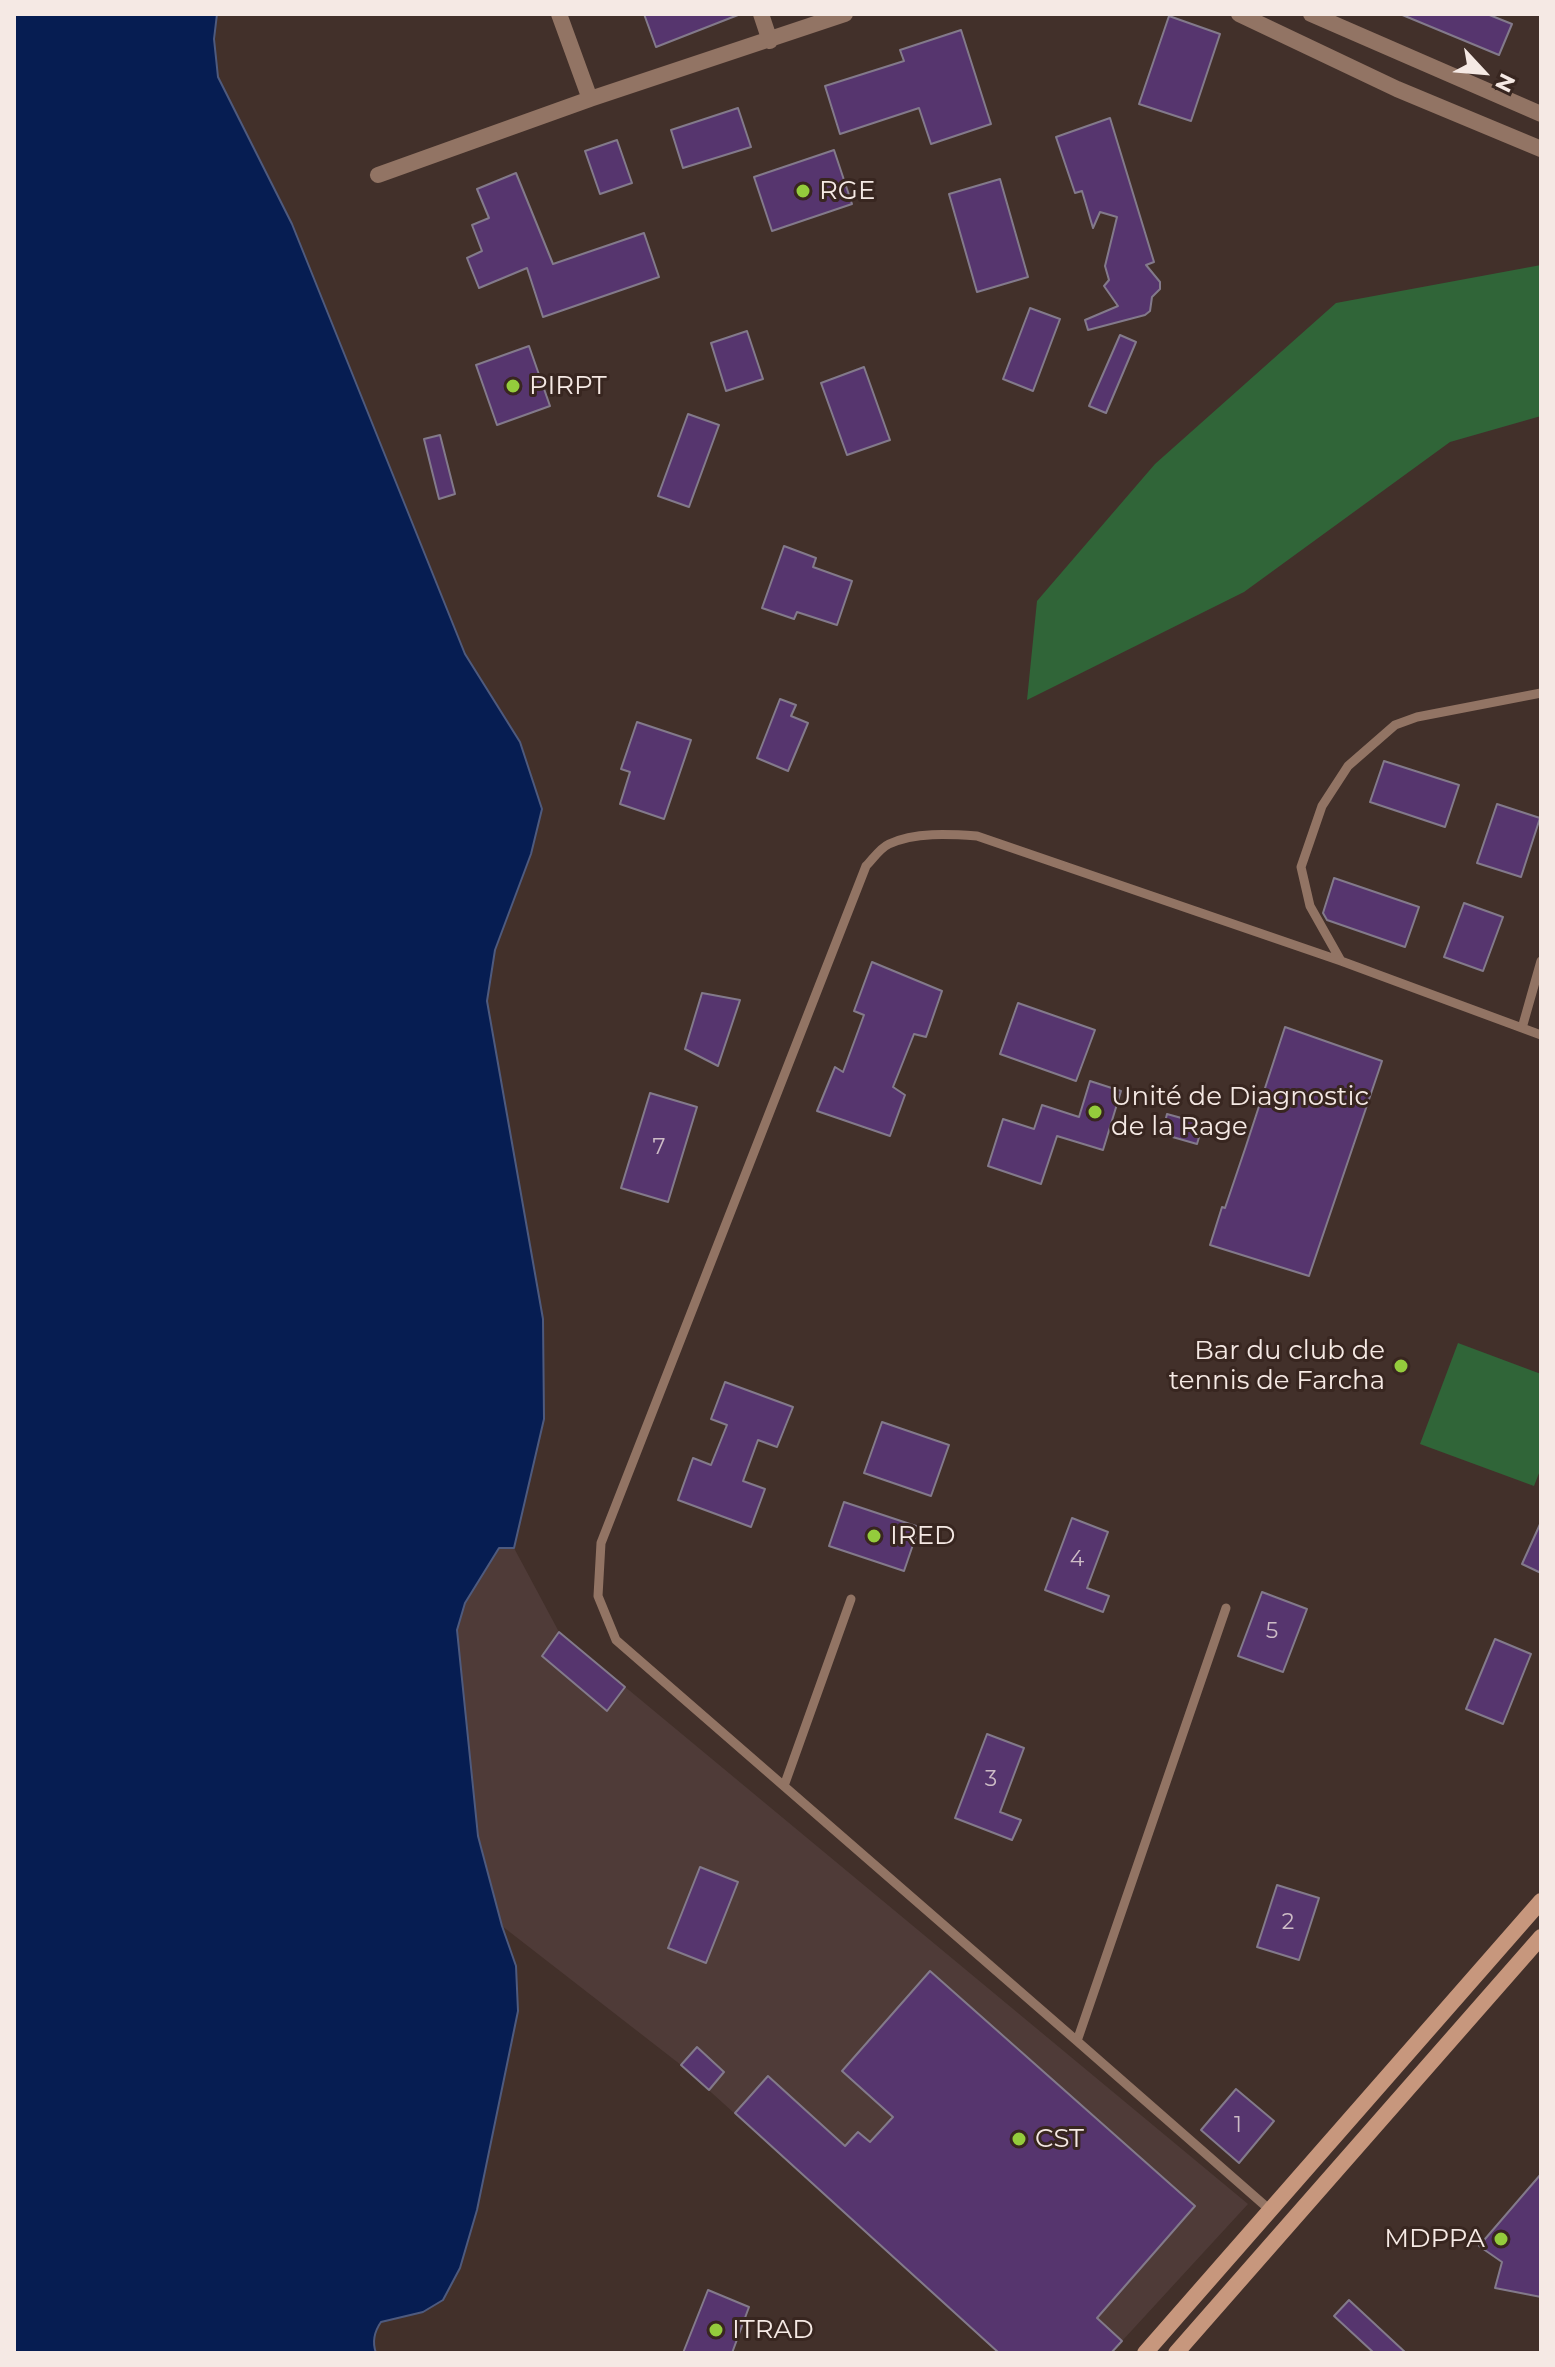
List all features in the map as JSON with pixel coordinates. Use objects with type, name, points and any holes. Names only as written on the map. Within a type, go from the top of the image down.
[{"type":"main road","points":[[1156,2349],[1223,2264],[1541,1901]]},
{"type":"main road","points":[[1176,2353],[1541,1937]]},
{"type":"main road","points":[[1223,2264],[1240,2279]]},
{"type":"street","points":[[559,14],[590,99]]},
{"type":"street","points":[[761,14],[770,41]]},
{"type":"street","points":[[378,175],[590,99],[845,14]]},
{"type":"street","points":[[1239,14],[1397,89],[1541,149]]},
{"type":"street","points":[[1311,14],[1339,20],[1541,114]]},
{"type":"lane","points":[[1341,961],[1310,906],[1301,867],[1322,806],[1348,766],[1395,725],[1417,717],[1541,693]]},
{"type":"lane","points":[[1270,2210],[616,1640],[598,1596],[601,1543],[866,866],[886,845],[913,837],[950,834],[977,836],[1341,961],[1541,1035]]},
{"type":"lane","points":[[1522,1028],[1541,961]]},
{"type":"lane","points":[[784,1786],[851,1599]]},
{"type":"lane","points":[[1077,2041],[1226,1608]]},
{"type":"shaded area","points":[[499,1548],[514,1548],[559,1632],[1248,2204],[1111,2353],[999,2353],[681,2065],[502,1926],[478,1836],[457,1630],[465,1603]]},
{"type":"green space","points":[[1541,265],[1541,416],[1450,442],[1244,592],[1027,700],[1037,601],[1155,464],[1336,303]]},
{"type":"green space","points":[[1458,1343],[1541,1374],[1541,1468],[1534,1486],[1420,1444]]},
{"type":"water","points":[[14,14],[217,14],[214,39],[218,77],[292,224],[465,654],[520,742],[542,809],[531,854],[495,950],[487,1001],[543,1319],[544,1419],[514,1548],[499,1548],[465,1603],[457,1630],[478,1836],[516,1966],[518,2011],[477,2210],[460,2268],[443,2300],[423,2312],[381,2322],[374,2337],[376,2353],[14,2353]]},
{"type":"building","points":[[644,14],[737,14],[738,15],[656,47]]},
{"type":"building","points":[[1400,14],[1487,14],[1512,24],[1499,55]]},
{"type":"building","points":[[1169,16],[1220,34],[1191,121],[1139,104]]},
{"type":"building","points":[[961,30],[991,124],[931,144],[919,108],[840,134],[825,86],[904,61],[900,50]]},
{"type":"building","points":[[738,108],[751,147],[683,168],[671,130]]},
{"type":"building","points":[[1110,118],[1154,262],[1146,265],[1160,282],[1160,289],[1152,297],[1150,311],[1145,315],[1088,330],[1085,320],[1118,306],[1104,286],[1109,280],[1105,266],[1117,217],[1100,212],[1093,228],[1082,191],[1075,193],[1056,137]]},
{"type":"building","points":[[617,140],[632,183],[600,194],[585,151]]},
{"type":"building","name":"RGE","points":[[834,150],[852,204],[772,231],[754,177]]},
{"type":"building","points":[[516,173],[553,264],[644,233],[659,277],[543,317],[527,268],[479,288],[467,258],[482,251],[472,225],[489,218],[477,189]]},
{"type":"building","points":[[1000,179],[1028,277],[977,292],[949,194]]},
{"type":"building","points":[[1030,308],[1060,319],[1033,391],[1003,379]]},
{"type":"building","points":[[747,331],[763,379],[726,391],[711,343]]},
{"type":"building","points":[[1120,335],[1136,342],[1106,413],[1089,406]]},
{"type":"building","name":"PIRPT","points":[[529,346],[550,406],[497,425],[476,365]]},
{"type":"building","points":[[864,367],[890,440],[847,455],[821,383]]},
{"type":"building","points":[[688,414],[719,425],[689,507],[658,496]]},
{"type":"building","points":[[440,435],[455,494],[439,499],[424,439]]},
{"type":"building","points":[[784,546],[816,558],[813,567],[852,581],[837,625],[797,612],[794,619],[762,608]]},
{"type":"building","points":[[780,699],[796,705],[791,716],[808,723],[788,771],[757,758]]},
{"type":"building","points":[[637,722],[691,740],[664,819],[620,804],[630,772],[621,769]]},
{"type":"building","points":[[1384,761],[1459,785],[1445,827],[1370,802]]},
{"type":"building","points":[[1497,804],[1540,818],[1521,877],[1477,863]]},
{"type":"building","points":[[1334,878],[1419,907],[1405,947],[1327,920],[1323,913]]},
{"type":"building","points":[[1464,903],[1503,917],[1483,971],[1444,957]]},
{"type":"building","points":[[872,962],[942,991],[926,1037],[914,1034],[893,1087],[905,1095],[890,1136],[817,1111],[835,1067],[843,1072],[864,1015],[854,1011]]},
{"type":"building","points":[[702,993],[740,1000],[718,1066],[685,1049]]},
{"type":"building","points":[[1018,1003],[1095,1030],[1076,1081],[1000,1054]]},
{"type":"building","points":[[1285,1027],[1382,1061],[1309,1276],[1210,1245]]},
{"type":"building","points":[[1090,1081],[1121,1091],[1103,1150],[1057,1136],[1041,1184],[988,1166],[1003,1119],[1034,1129],[1042,1105],[1079,1117]]},
{"type":"building","points":[[650,1093],[697,1107],[668,1202],[621,1188]]},
{"type":"building","points":[[1167,1114],[1203,1124],[1197,1144],[1162,1134]]},
{"type":"building","points":[[725,1382],[793,1407],[777,1447],[758,1440],[743,1481],[765,1489],[751,1527],[678,1500],[693,1458],[711,1465],[727,1425],[711,1419]]},
{"type":"building","points":[[882,1422],[949,1445],[931,1496],[864,1473]]},
{"type":"building","name":"IRED","points":[[844,1502],[919,1527],[904,1571],[829,1546]]},
{"type":"building","points":[[1072,1518],[1108,1532],[1087,1588],[1109,1596],[1103,1612],[1045,1590]]},
{"type":"building","points":[[1541,1522],[1541,1573],[1522,1564]]},
{"type":"building","points":[[1262,1592],[1307,1609],[1283,1672],[1238,1656]]},
{"type":"building","points":[[559,1632],[625,1687],[607,1711],[542,1656]]},
{"type":"building","points":[[1495,1639],[1531,1654],[1503,1724],[1466,1709]]},
{"type":"building","points":[[987,1734],[1024,1748],[1000,1812],[1021,1820],[1012,1840],[955,1818]]},
{"type":"building","points":[[700,1867],[738,1882],[706,1963],[668,1948]]},
{"type":"building","points":[[1277,1885],[1319,1898],[1299,1960],[1257,1947]]},
{"type":"building","points":[[930,1971],[1195,2206],[1097,2318],[1122,2341],[1111,2353],[999,2353],[735,2113],[768,2076],[845,2146],[858,2132],[870,2142],[893,2117],[842,2071]]},
{"type":"building","points":[[697,2047],[724,2072],[709,2090],[681,2065]]},
{"type":"building","points":[[1236,2089],[1274,2121],[1239,2163],[1201,2130]]},
{"type":"building","name":"MDPPA","points":[[1541,2174],[1541,2297],[1495,2288],[1502,2262],[1479,2246]]},
{"type":"building","name":"ITRAD","points":[[708,2290],[749,2307],[732,2353],[683,2353]]},
{"type":"building","points":[[1349,2300],[1406,2353],[1374,2353],[1334,2316]]},
{"type":"place","name":"RGE","points":[[803,191]]},
{"type":"place","name":"PIRPT","points":[[513,386]]},
{"type":"place","name":"Unité de Diagnostic de la Rage","points":[[1095,1112]]},
{"type":"place","name":"Bar du club de tennis de Farcha","points":[[1401,1366]]},
{"type":"place","name":"IRED","points":[[874,1536]]},
{"type":"place","name":"CST","points":[[1019,2139]]},
{"type":"place","name":"MDPPA","points":[[1501,2239]]},
{"type":"place","name":"ITRAD","points":[[716,2330]]}]
